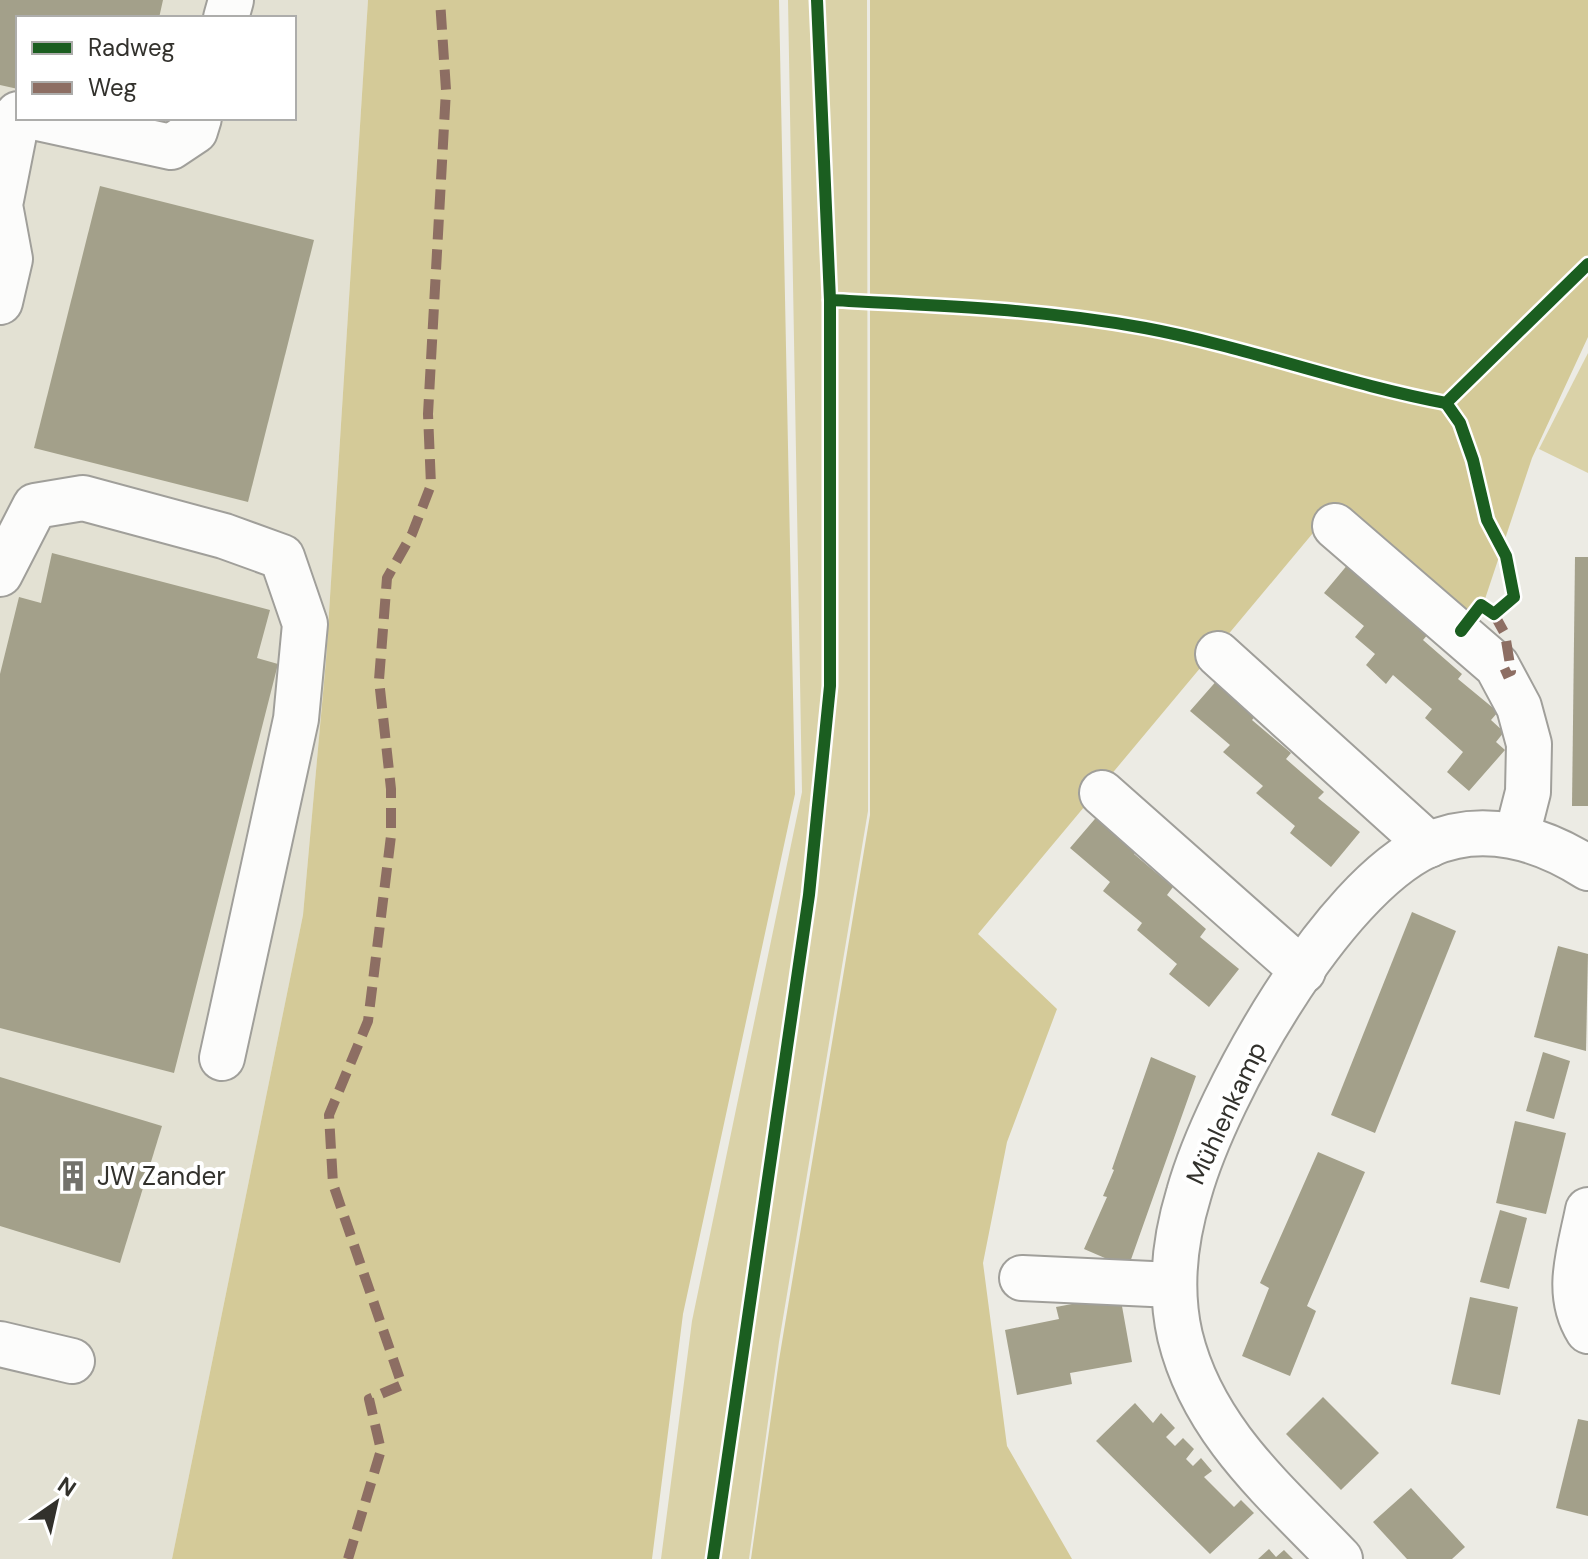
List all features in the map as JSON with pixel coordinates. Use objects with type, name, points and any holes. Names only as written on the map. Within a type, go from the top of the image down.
[{"type":"street","points":[[0,302],[10,259],[0,205],[17,120]]},
{"type":"street","points":[[47,120],[171,147],[195,131],[198,120]]},
{"type":"street","points":[[0,574],[35,506],[83,498],[224,536],[282,557],[305,624],[296,719],[222,1058]]},
{"type":"street","points":[[1335,526],[1497,666],[1519,707],[1529,744],[1528,792],[1517,835]]},
{"type":"street","points":[[1218,654],[1429,845]]},
{"type":"street","points":[[1102,793],[1303,971]]},
{"type":"street","name":"Mühlenkamp","points":[[1340,1559],[1230,1444],[1205,1399],[1180,1337],[1173,1285],[1180,1227],[1202,1155],[1246,1061],[1303,971],[1364,895],[1393,868],[1429,845],[1472,834],[1517,835],[1555,847],[1588,868]]},
{"type":"street","points":[[1588,1210],[1574,1295],[1588,1331]]},
{"type":"street","points":[[1022,1278],[1173,1285]]},
{"type":"street","points":[[0,1344],[72,1361]]},
{"type":"shaded area","points":[[0,0],[368,0],[326,660],[303,915],[172,1559],[0,1559]]},
{"type":"shaded area","points":[[368,0],[779,0],[795,794],[683,1314],[652,1559],[172,1559],[303,915],[326,660]]},
{"type":"shaded area","points":[[788,0],[867,0],[868,811],[779,1342],[749,1559],[661,1559],[692,1321],[802,792]]},
{"type":"shaded area","points":[[870,0],[1588,0],[1588,337],[1532,458],[1473,635],[1318,527],[978,934],[1057,1009],[1007,1142],[983,1263],[1007,1446],[1072,1559],[751,1559],[779,1360],[870,815]]},
{"type":"shaded area","points":[[1588,353],[1588,473],[1539,449]]},
{"type":"building","points":[[0,0],[163,0],[159,16],[16,16],[16,89],[0,85]]},
{"type":"building","points":[[100,186],[314,240],[248,502],[34,448]]},
{"type":"building","points":[[52,553],[270,610],[257,658],[278,664],[174,1073],[0,1028],[0,674],[19,597],[41,603]]},
{"type":"building","points":[[1354,557],[1430,632],[1423,640],[1462,674],[1458,679],[1498,712],[1491,720],[1504,732],[1496,742],[1505,750],[1469,791],[1447,772],[1463,752],[1425,718],[1432,709],[1393,675],[1386,684],[1366,665],[1375,654],[1355,637],[1364,626],[1324,593]]},
{"type":"building","points":[[1575,557],[1588,557],[1588,806],[1572,806]]},
{"type":"building","points":[[1219,678],[1258,713],[1252,720],[1291,753],[1286,759],[1324,792],[1318,798],[1360,832],[1331,867],[1290,833],[1295,826],[1256,793],[1263,786],[1223,752],[1230,745],[1190,711]]},
{"type":"building","points":[[1100,813],[1140,847],[1134,854],[1173,887],[1167,895],[1206,929],[1200,937],[1239,969],[1209,1007],[1169,974],[1177,964],[1137,930],[1142,923],[1103,891],[1110,882],[1070,848]]},
{"type":"building","points":[[1412,912],[1456,931],[1375,1133],[1331,1115]]},
{"type":"building","points":[[1558,946],[1588,954],[1586,1051],[1534,1037]]},
{"type":"building","points":[[1543,1052],[1570,1061],[1554,1119],[1526,1111]]},
{"type":"building","points":[[1151,1057],[1196,1076],[1128,1268],[1084,1249],[1107,1197],[1103,1196]]},
{"type":"building","name":"JW Zander","points":[[0,1077],[162,1126],[120,1263],[0,1226]]},
{"type":"building","points":[[1515,1121],[1566,1133],[1546,1214],[1496,1203]]},
{"type":"building","points":[[1318,1152],[1365,1172],[1307,1306],[1316,1311],[1290,1376],[1242,1356],[1269,1288],[1260,1283]]},
{"type":"building","points":[[1500,1210],[1527,1218],[1509,1289],[1480,1282]]},
{"type":"building","points":[[1120,1295],[1132,1362],[1070,1373],[1072,1384],[1017,1395],[1005,1330],[1059,1319],[1056,1307]]},
{"type":"building","points":[[1470,1297],[1518,1307],[1500,1395],[1451,1384]]},
{"type":"building","points":[[1323,1397],[1379,1453],[1341,1490],[1286,1434]]},
{"type":"building","points":[[1135,1403],[1153,1423],[1161,1413],[1175,1428],[1166,1437],[1175,1446],[1183,1438],[1194,1449],[1186,1459],[1193,1466],[1201,1458],[1212,1471],[1204,1477],[1234,1507],[1241,1500],[1254,1513],[1210,1554],[1096,1441]]},
{"type":"building","points":[[1578,1419],[1588,1421],[1588,1516],[1556,1508]]},
{"type":"building","points":[[1411,1488],[1465,1547],[1452,1559],[1407,1559],[1373,1522]]},
{"type":"building","points":[[1269,1549],[1276,1557],[1284,1550],[1293,1559],[1258,1559]]},
{"type":"marked path","points":[[348,1559],[381,1450],[369,1399],[402,1385],[333,1184],[329,1115],[368,1021],[391,836],[391,789],[379,680],[387,578],[412,534],[431,485],[428,414],[446,90],[440,0]]},
{"type":"marked path","points":[[1494,614],[1505,634],[1511,671],[1502,675]]},
{"type":"cycle path","points":[[713,1559],[809,895],[830,686],[830,300],[817,0]]},
{"type":"cycle path","points":[[830,300],[1028,312],[1145,328],[1446,403],[1588,264]]},
{"type":"cycle path","points":[[1446,403],[1460,423],[1473,460],[1487,520],[1506,556],[1514,597],[1494,614],[1481,605],[1461,631]]},
{"type":"place","name":"JW Zander","points":[[73,1176]]}]
